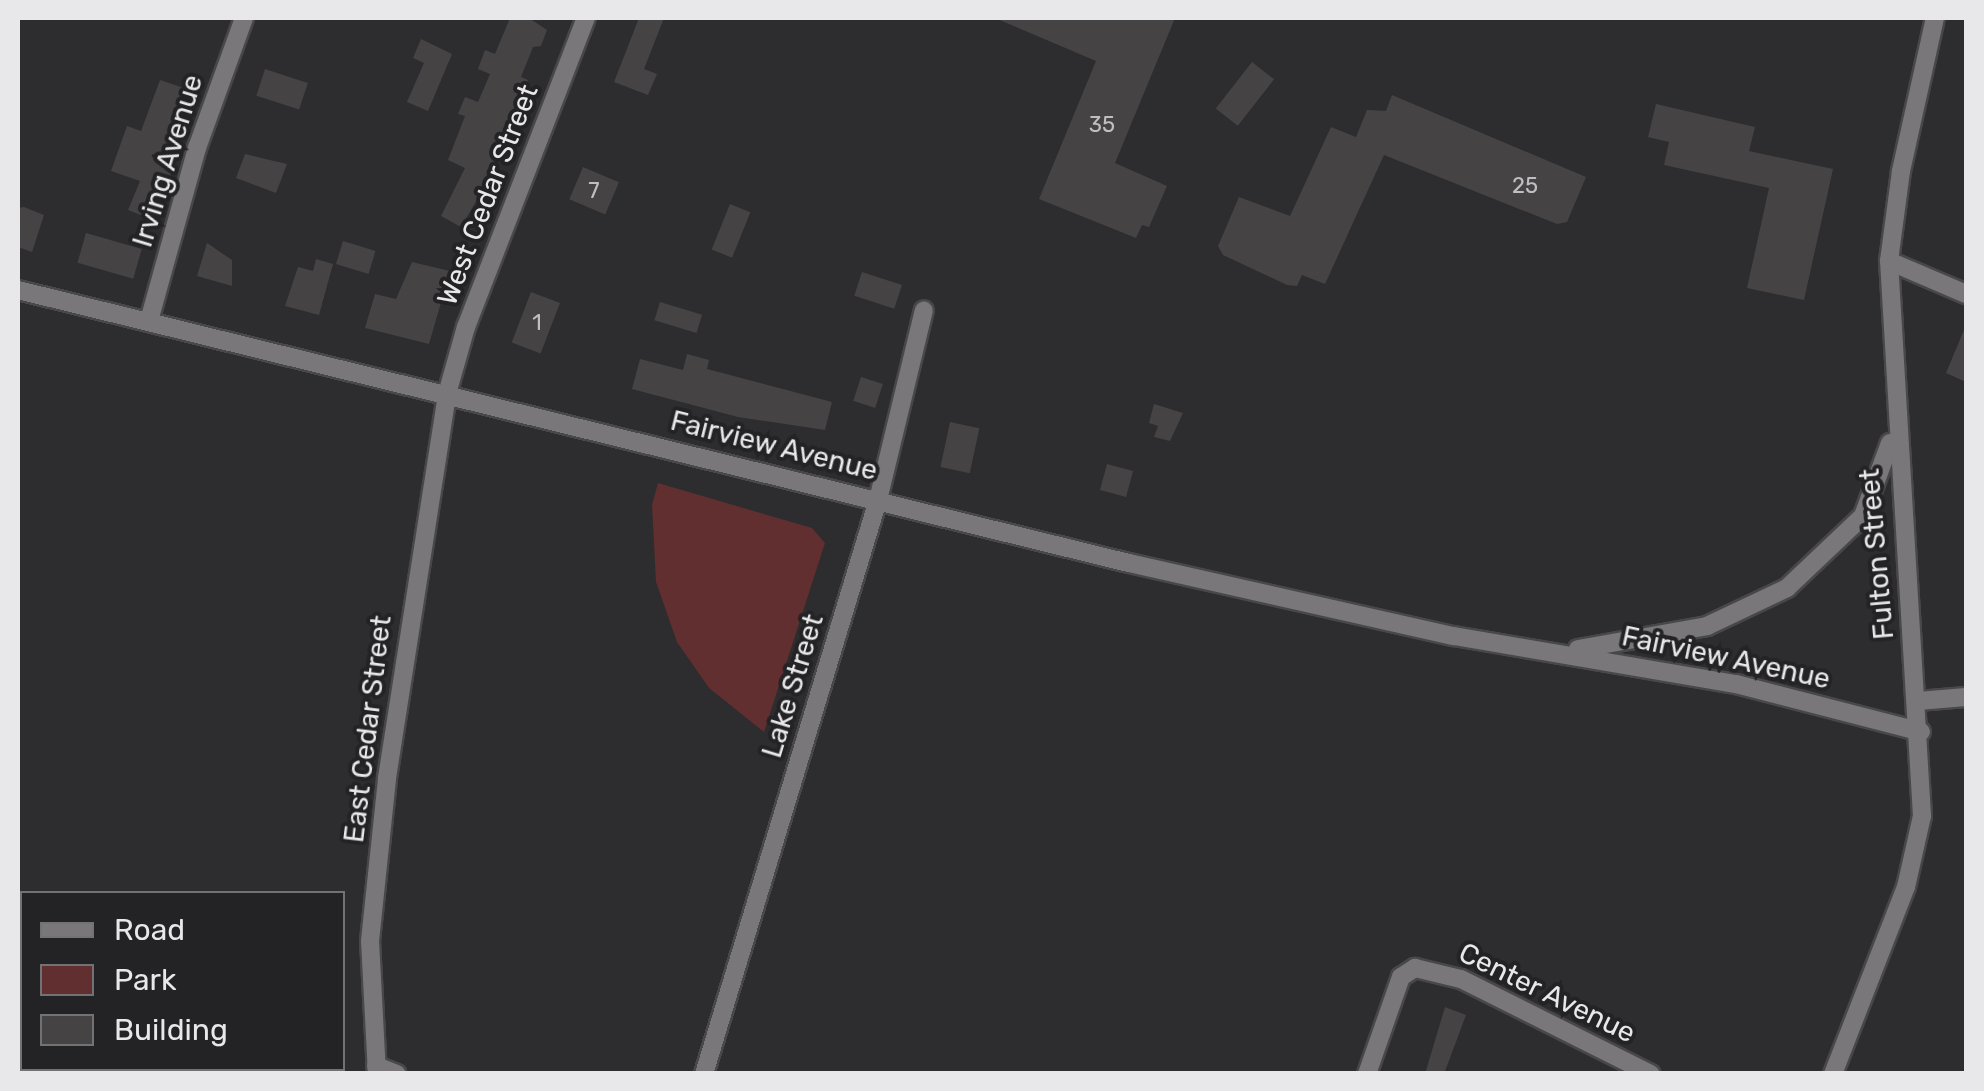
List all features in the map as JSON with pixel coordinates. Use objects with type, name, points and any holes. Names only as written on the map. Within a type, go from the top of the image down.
[{"type":"street","name":"Irving Avenue","points":[[149,321],[197,148],[244,18]]},
{"type":"street","name":"West Cedar Street","points":[[447,394],[466,327],[586,18]]},
{"type":"street","name":"Fulton Street","points":[[1833,1074],[1914,862],[1924,791],[1893,407],[1888,261],[1900,171],[1935,18]]},
{"type":"street","points":[[1888,261],[1966,294]]},
{"type":"street","name":"Fairview Avenue","points":[[18,290],[878,500],[1518,648],[1736,684],[1921,732]]},
{"type":"street","name":"Lake Street","points":[[704,1074],[878,500],[924,310]]},
{"type":"street","name":"East Cedar Street","points":[[376,1070],[370,941],[383,813],[447,394]]},
{"type":"street","name":"Fairview Avenue","points":[[1518,648],[1596,647],[1676,634],[1736,616],[1787,588],[1850,532],[1874,498],[1893,407]]},
{"type":"street","points":[[1918,701],[1966,697]]},
{"type":"street","name":"Center Avenue","points":[[1367,1074],[1402,977],[1418,968],[1461,979],[1651,1074]]},
{"type":"street","points":[[376,1070],[397,1074]]},
{"type":"green space","points":[[658,483],[812,528],[825,543],[764,732],[709,688],[677,642],[656,582],[652,505]]},
{"type":"building","points":[[510,18],[529,18],[547,30],[541,46],[533,47],[521,77],[528,80],[511,122],[506,120],[491,176],[461,227],[441,216],[465,168],[448,160],[465,116],[458,114],[465,97],[478,102],[490,74],[478,69],[485,50],[495,54]]},
{"type":"building","points":[[639,18],[664,18],[644,69],[657,74],[648,95],[614,82]]},
{"type":"building","points":[[995,18],[1175,18],[1115,163],[1167,186],[1149,227],[1142,225],[1136,238],[1039,199],[1096,61]]},
{"type":"building","points":[[421,39],[452,54],[428,111],[407,102],[424,63],[413,58]]},
{"type":"building","points":[[1252,62],[1274,79],[1238,126],[1216,108]]},
{"type":"building","points":[[265,69],[308,83],[299,110],[256,96]]},
{"type":"building","points":[[160,80],[199,93],[169,180],[159,178],[143,216],[128,210],[140,181],[111,171],[127,126],[141,131]]},
{"type":"building","points":[[1392,95],[1586,177],[1567,222],[1557,224],[1384,155],[1325,284],[1302,275],[1297,286],[1287,285],[1223,255],[1218,246],[1239,197],[1290,216],[1331,127],[1356,137],[1367,110],[1386,111]]},
{"type":"building","points":[[1656,104],[1755,127],[1749,151],[1833,169],[1804,300],[1747,288],[1769,188],[1664,165],[1669,142],[1648,137]]},
{"type":"building","points":[[245,154],[287,164],[276,193],[236,178]]},
{"type":"building","points":[[583,167],[619,182],[605,214],[569,199]]},
{"type":"building","points":[[730,204],[750,212],[732,258],[712,249]]},
{"type":"building","points":[[18,208],[44,215],[32,252],[18,247]]},
{"type":"building","points":[[86,233],[142,249],[133,279],[77,263]]},
{"type":"building","points":[[343,241],[376,251],[368,274],[336,264]]},
{"type":"building","points":[[207,243],[232,260],[232,286],[197,276]]},
{"type":"building","points":[[316,259],[333,264],[319,315],[285,306],[298,267],[313,271]]},
{"type":"building","points":[[412,262],[450,271],[429,344],[365,328],[375,294],[396,299]]},
{"type":"building","points":[[862,272],[902,285],[894,309],[854,296]]},
{"type":"building","points":[[531,292],[560,303],[541,354],[512,342]]},
{"type":"building","points":[[660,302],[702,315],[697,333],[654,320]]},
{"type":"building","points":[[1966,325],[1966,382],[1946,373]]},
{"type":"building","points":[[687,354],[709,360],[707,369],[832,402],[825,430],[738,417],[632,389],[640,359],[683,370]]},
{"type":"building","points":[[861,377],[883,384],[875,408],[853,401]]},
{"type":"building","points":[[1154,404],[1183,413],[1170,441],[1154,437],[1158,426],[1149,423]]},
{"type":"building","points":[[950,422],[979,428],[970,473],[940,467]]},
{"type":"building","points":[[1107,464],[1133,471],[1126,497],[1100,490]]},
{"type":"building","points":[[1445,1007],[1466,1015],[1444,1074],[1425,1074]]}]
